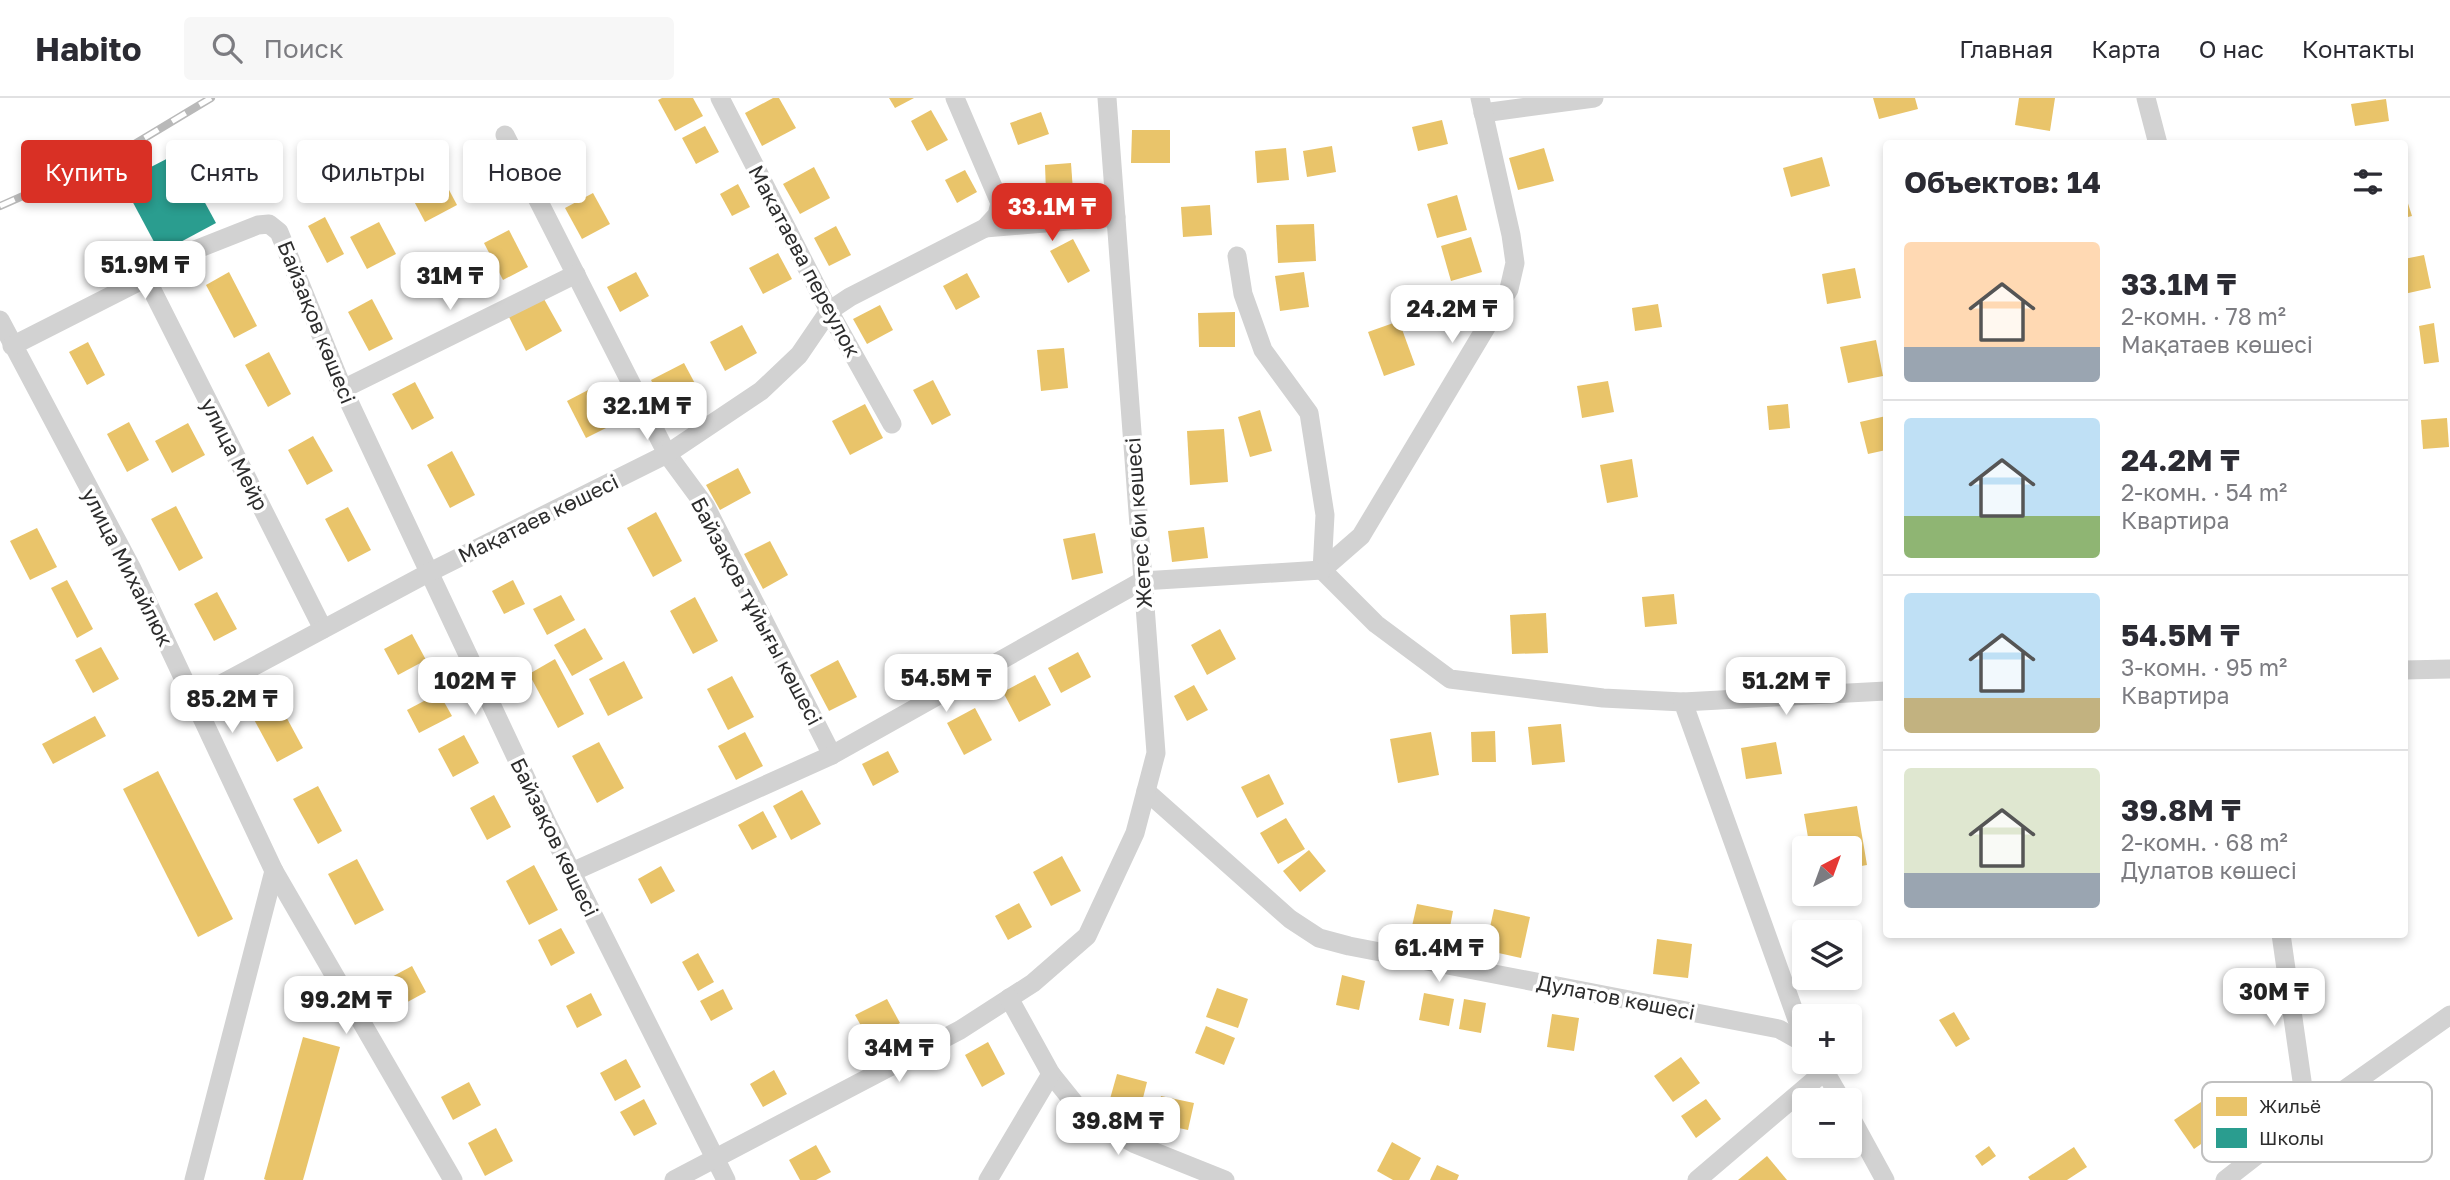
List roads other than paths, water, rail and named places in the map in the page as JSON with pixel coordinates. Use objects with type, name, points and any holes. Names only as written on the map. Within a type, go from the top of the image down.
[{"type":"street","name":"Макатаева переулок","points":[[720,98],[829,311],[892,424]]},
{"type":"street","points":[[955,98],[1000,203],[997,215],[985,228]]},
{"type":"street","name":"Жетес би көшесі","points":[[1009,998],[1033,983],[1087,936],[1135,833],[1156,753],[1107,98]]},
{"type":"street","points":[[572,872],[832,755],[1142,581],[1322,570],[1361,536],[1509,289],[1515,263],[1511,235],[1481,105],[1594,98]]},
{"type":"street","points":[[2146,98],[2157,140]]},
{"type":"street","name":"Байзақов тұйығы көшесі","points":[[505,135],[667,454],[706,507],[832,755]]},
{"type":"street","points":[[985,228],[1116,217]]},
{"type":"street","name":"Байзақов көшесі","points":[[146,278],[182,255],[258,225],[269,224],[279,232],[343,388],[572,872],[726,1180]]},
{"type":"street","name":"Мақатаев көшесі","points":[[193,699],[430,572],[667,454],[761,391],[799,355],[829,311],[850,297],[985,228]]},
{"type":"street","points":[[1237,256],[1243,294],[1263,350],[1309,413],[1325,515],[1322,570],[1376,624],[1450,679],[1603,698],[1683,702],[1883,691]]},
{"type":"street","points":[[343,388],[576,274]]},
{"type":"street","points":[[12,346],[146,278]]},
{"type":"street","name":"улица Мейр","points":[[146,278],[324,629]]},
{"type":"street","name":"улица Михайлюк","points":[[0,320],[132,569],[274,871],[453,1180]]},
{"type":"street","points":[[2408,670],[2450,669]]},
{"type":"street","points":[[1683,702],[1792,1007]]},
{"type":"street","name":"Дулатов көшесі","points":[[1146,791],[1290,919],[1319,938],[1779,1029],[1792,1035]]},
{"type":"street","points":[[194,1180],[274,871]]},
{"type":"street","points":[[2282,938],[2302,1082]]},
{"type":"street","points":[[674,1180],[960,1030],[1009,998],[1051,1074],[1084,1115],[1135,1144],[1225,1180]]},
{"type":"street","points":[[2355,1082],[2450,1015]]},
{"type":"street","points":[[988,1180],[1051,1074]]},
{"type":"street","points":[[1697,1180],[1814,1074]]},
{"type":"street","points":[[1862,1138],[1885,1180]]},
{"type":"street","points":[[2225,1180],[2248,1162]]},
{"type":"railway","points":[[0,206],[118,154],[211,98]]}]
